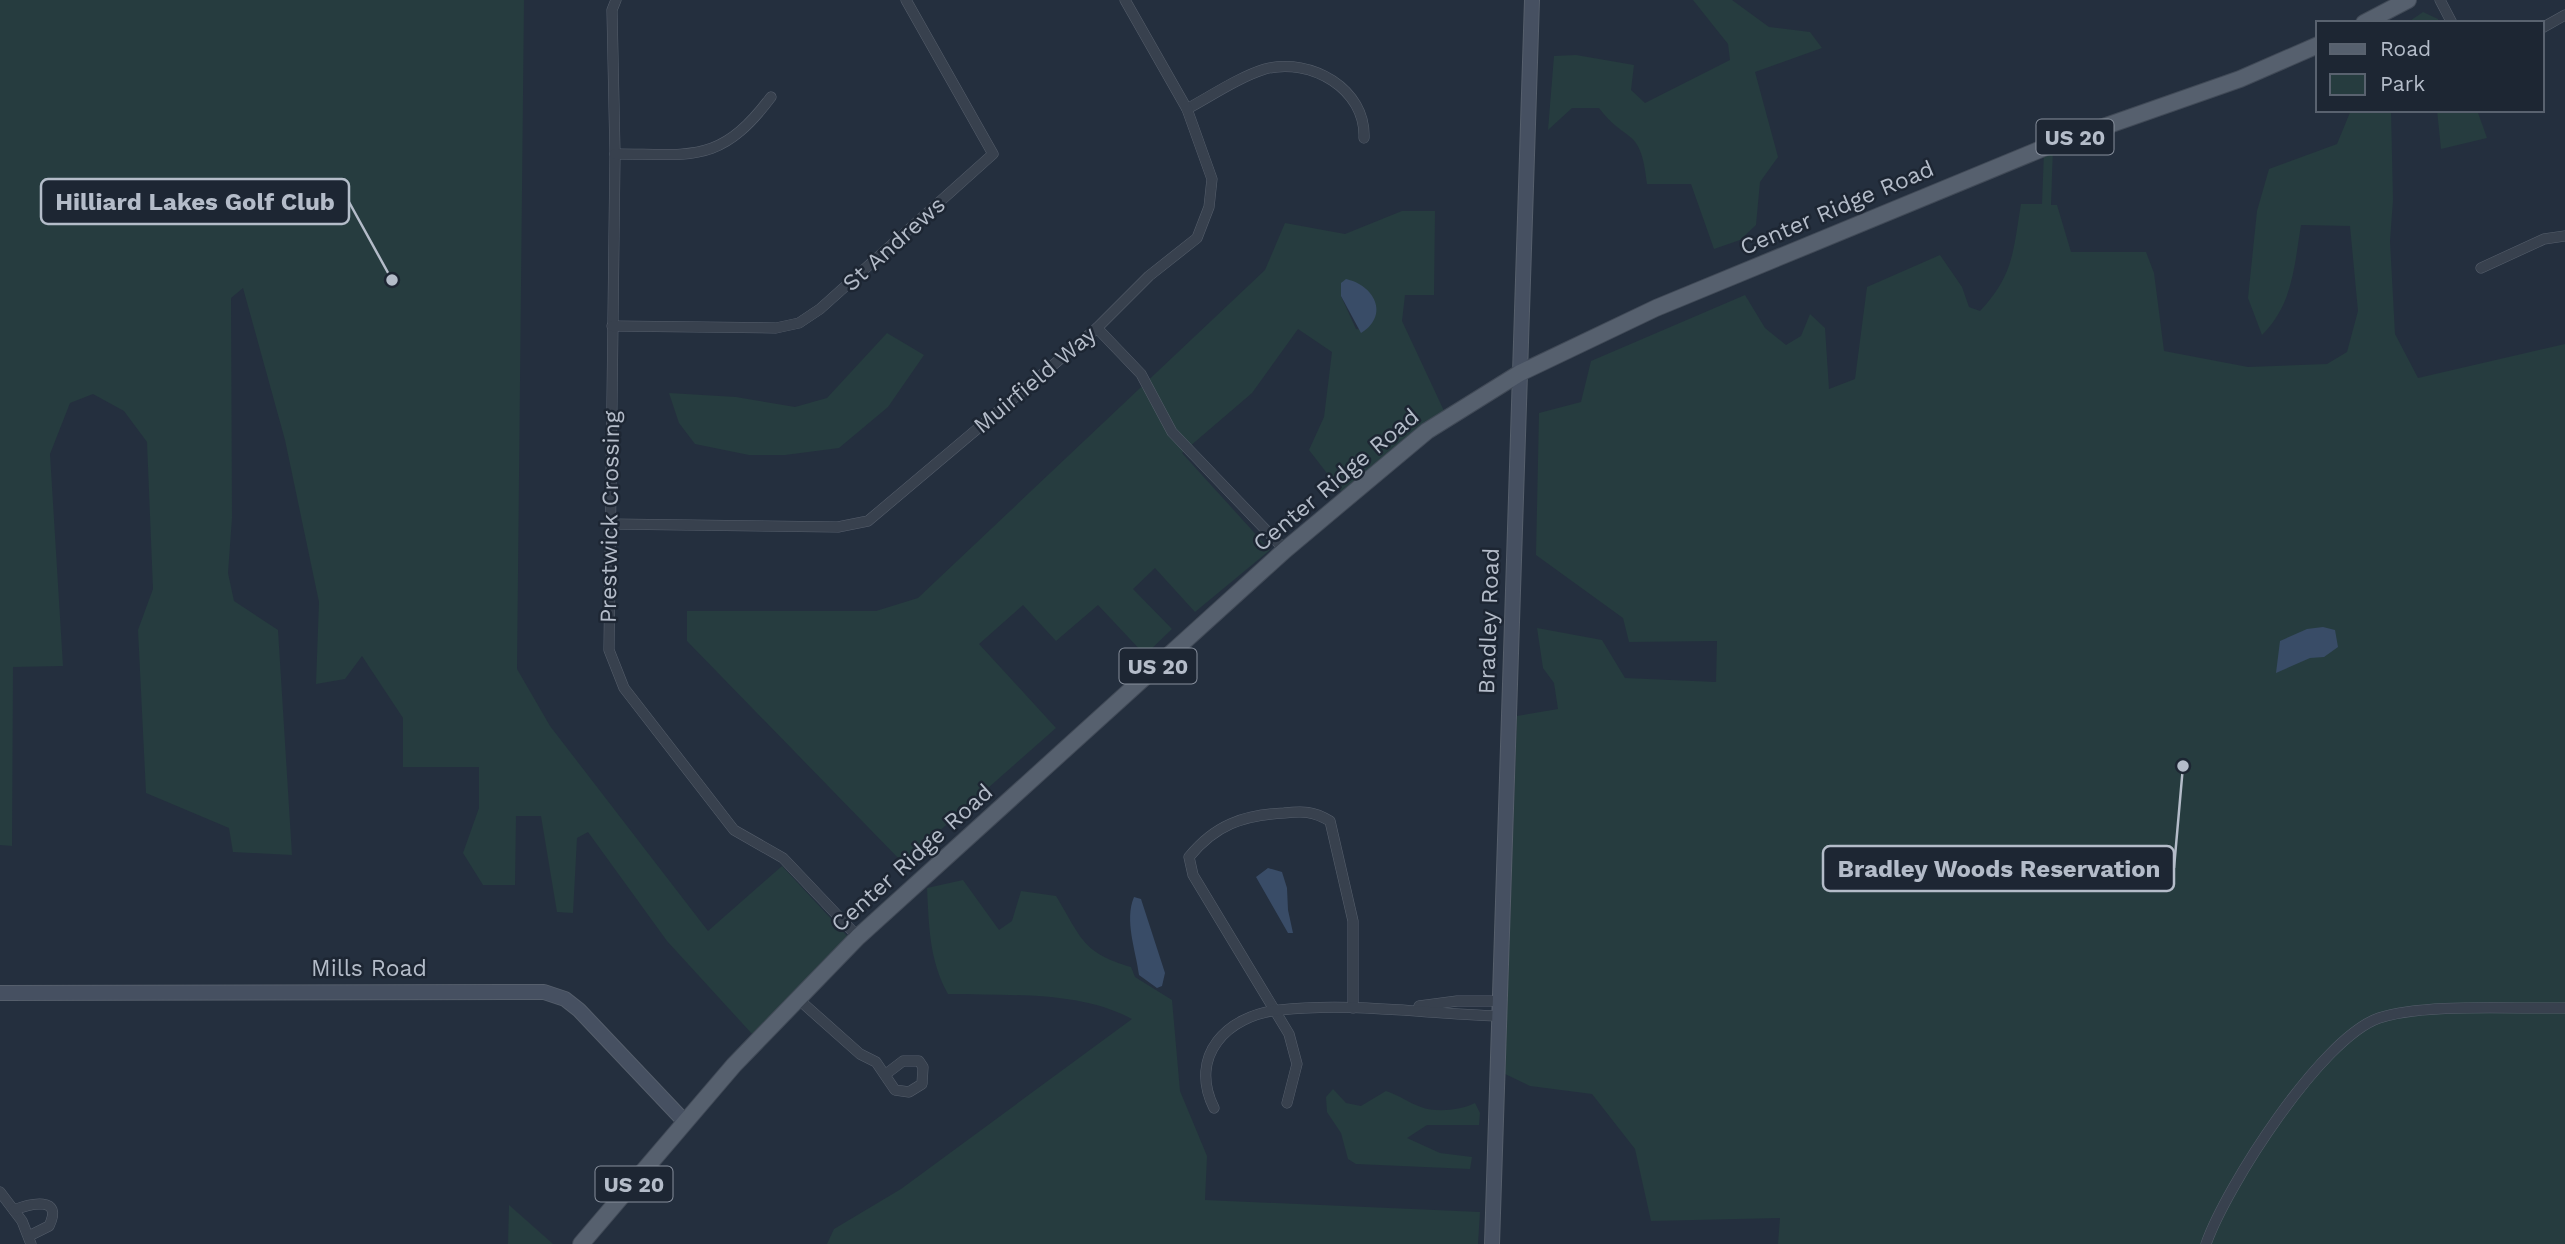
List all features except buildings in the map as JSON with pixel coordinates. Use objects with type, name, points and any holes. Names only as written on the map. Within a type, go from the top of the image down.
[{"type":"main road","points":[[2368,21],[2408,0]]},
{"type":"main road","name":"Center Ridge Road","points":[[581,1244],[685,1122],[797,998],[858,937],[1285,550],[1418,437],[1486,391],[1656,307],[2046,147],[2239,79],[2316,46]]},
{"type":"street","name":"Prestwick Crossing","points":[[616,0],[612,10],[615,154],[609,650],[624,688],[734,830],[783,858],[858,937]]},
{"type":"street","name":"St Andrews","points":[[612,326],[776,328],[799,323],[820,309],[993,155],[906,0]]},
{"type":"street","name":"Muirfield Way","points":[[610,524],[838,527],[868,522],[1097,328],[1149,276],[1197,238],[1209,207],[1212,178],[1187,108],[1125,0]]},
{"type":"street","name":"Bradley Road","points":[[1492,1244],[1532,0]]},
{"type":"street","points":[[2440,0],[2451,21]]},
{"type":"street","points":[[2544,27],[2565,15]]},
{"type":"street","points":[[1187,108],[1266,69],[1313,69],[1344,88],[1365,118],[1364,138]]},
{"type":"street","points":[[615,154],[695,155],[724,145],[750,126],[771,97]]},
{"type":"street","points":[[2481,268],[2544,239],[2565,236]]},
{"type":"street","points":[[1097,328],[1141,374],[1172,432],[1285,550]]},
{"type":"street","points":[[1287,1103],[1297,1064],[1289,1034],[1190,866],[1189,857],[1203,840],[1223,825],[1258,814],[1311,811],[1330,821],[1353,921],[1353,1008]]},
{"type":"street","name":"Mills Road","points":[[0,993],[544,992],[561,997],[579,1010],[685,1122]]},
{"type":"street","points":[[797,998],[886,1074]]},
{"type":"street","points":[[1214,1108],[1205,1081],[1206,1061],[1215,1039],[1240,1023],[1277,1010],[1400,1009],[1457,1002],[1498,1009]]},
{"type":"street","points":[[2206,1244],[2239,1177],[2280,1114],[2353,1032],[2378,1018],[2414,1011],[2565,1008]]},
{"type":"street","points":[[0,1192],[14,1210],[30,1240],[50,1226],[51,1212],[38,1202],[14,1210]]},
{"type":"green space","points":[[0,0],[524,0],[517,669],[550,726],[708,931],[782,866],[849,938],[753,1035],[667,941],[588,832],[577,838],[573,913],[557,912],[541,816],[516,816],[515,885],[483,885],[463,853],[479,808],[479,767],[403,767],[403,718],[362,656],[345,679],[316,684],[319,602],[285,440],[243,288],[231,298],[232,518],[228,573],[234,601],[278,630],[292,855],[233,852],[229,828],[146,793],[138,630],[153,589],[147,442],[124,411],[93,394],[70,403],[50,454],[63,666],[13,667],[12,846],[0,845]]},
{"type":"green space","points":[[1693,0],[1732,0],[1769,27],[1810,32],[1822,48],[1755,72],[1778,157],[1760,182],[1756,225],[1740,240],[1714,249],[1691,184],[1647,184],[1637,144],[1599,108],[1572,108],[1548,130],[1554,56],[1576,55],[1634,65],[1631,90],[1645,103],[1730,60],[1728,44]]},
{"type":"green space","points":[[2423,12],[2438,19],[2438,21],[2410,21]]},
{"type":"green space","points":[[2350,112],[2391,112],[2393,200],[2390,241],[2395,334],[2418,378],[2565,344],[2565,1244],[1778,1244],[1780,1218],[1651,1221],[1635,1149],[1592,1094],[1530,1086],[1505,1074],[1517,716],[1558,709],[1554,683],[1543,668],[1537,628],[1602,640],[1625,678],[1716,682],[1717,641],[1629,642],[1623,618],[1536,555],[1539,413],[1581,402],[1591,361],[1745,295],[1765,328],[1786,345],[1801,336],[1810,314],[1825,328],[1829,389],[1855,379],[1867,287],[1940,255],[1962,287],[1969,307],[1980,311],[2006,274],[2021,204],[2042,204],[2044,151],[2053,147],[2051,205],[2057,205],[2071,252],[2146,252],[2154,273],[2164,351],[2248,367],[2327,364],[2347,352],[2358,311],[2350,226],[2301,225],[2294,270],[2286,298],[2262,335],[2248,298],[2257,211],[2269,169],[2337,144]]},
{"type":"green space","points":[[2437,112],[2478,112],[2487,138],[2441,149]]},
{"type":"green space","points":[[1402,211],[1435,211],[1434,295],[1405,295],[1402,321],[1445,413],[1343,494],[1309,450],[1324,417],[1332,352],[1298,329],[1252,393],[1182,453],[1270,550],[1195,612],[1155,568],[1133,589],[1172,629],[1145,655],[1098,605],[1056,641],[1023,605],[979,644],[1056,728],[903,863],[687,641],[687,611],[876,611],[918,598],[1265,270],[1285,223],[1345,234]],"holes":[[[1341,296],[1373,317],[1365,330],[1356,329]]]},
{"type":"green space","points":[[887,333],[924,355],[888,407],[839,448],[785,455],[749,455],[695,444],[679,423],[669,393],[736,397],[795,407],[827,398]]},
{"type":"green space","points":[[963,880],[999,930],[1012,921],[1021,891],[1056,896],[1084,942],[1102,956],[1131,967],[1135,977],[1172,1000],[1180,1091],[1207,1156],[1205,1200],[1480,1212],[1478,1244],[827,1244],[834,1229],[901,1189],[1132,1019],[1089,1003],[1066,999],[948,994],[934,955],[927,888]]},
{"type":"green space","points":[[1333,1089],[1346,1103],[1361,1106],[1386,1091],[1434,1110],[1456,1109],[1475,1103],[1480,1113],[1479,1125],[1427,1125],[1407,1138],[1440,1153],[1472,1157],[1470,1169],[1356,1164],[1348,1159],[1341,1133],[1327,1112],[1326,1097]]},
{"type":"green space","points":[[509,1205],[553,1244],[508,1244]]},
{"type":"water","points":[[1346,279],[1364,287],[1375,302],[1375,318],[1361,333],[1341,296],[1341,283]]},
{"type":"water","points":[[2323,627],[2335,630],[2338,647],[2324,657],[2310,658],[2276,673],[2280,641],[2307,629]]},
{"type":"water","points":[[1268,868],[1282,872],[1293,933],[1288,933],[1256,877]]},
{"type":"water","points":[[1134,897],[1141,899],[1165,973],[1162,986],[1157,988],[1139,975],[1130,925]]},
{"type":"place","name":"Hilliard Lakes Golf Club","points":[[392,280]]},
{"type":"place","name":"Bradley Woods Reservation","points":[[2183,766]]}]
